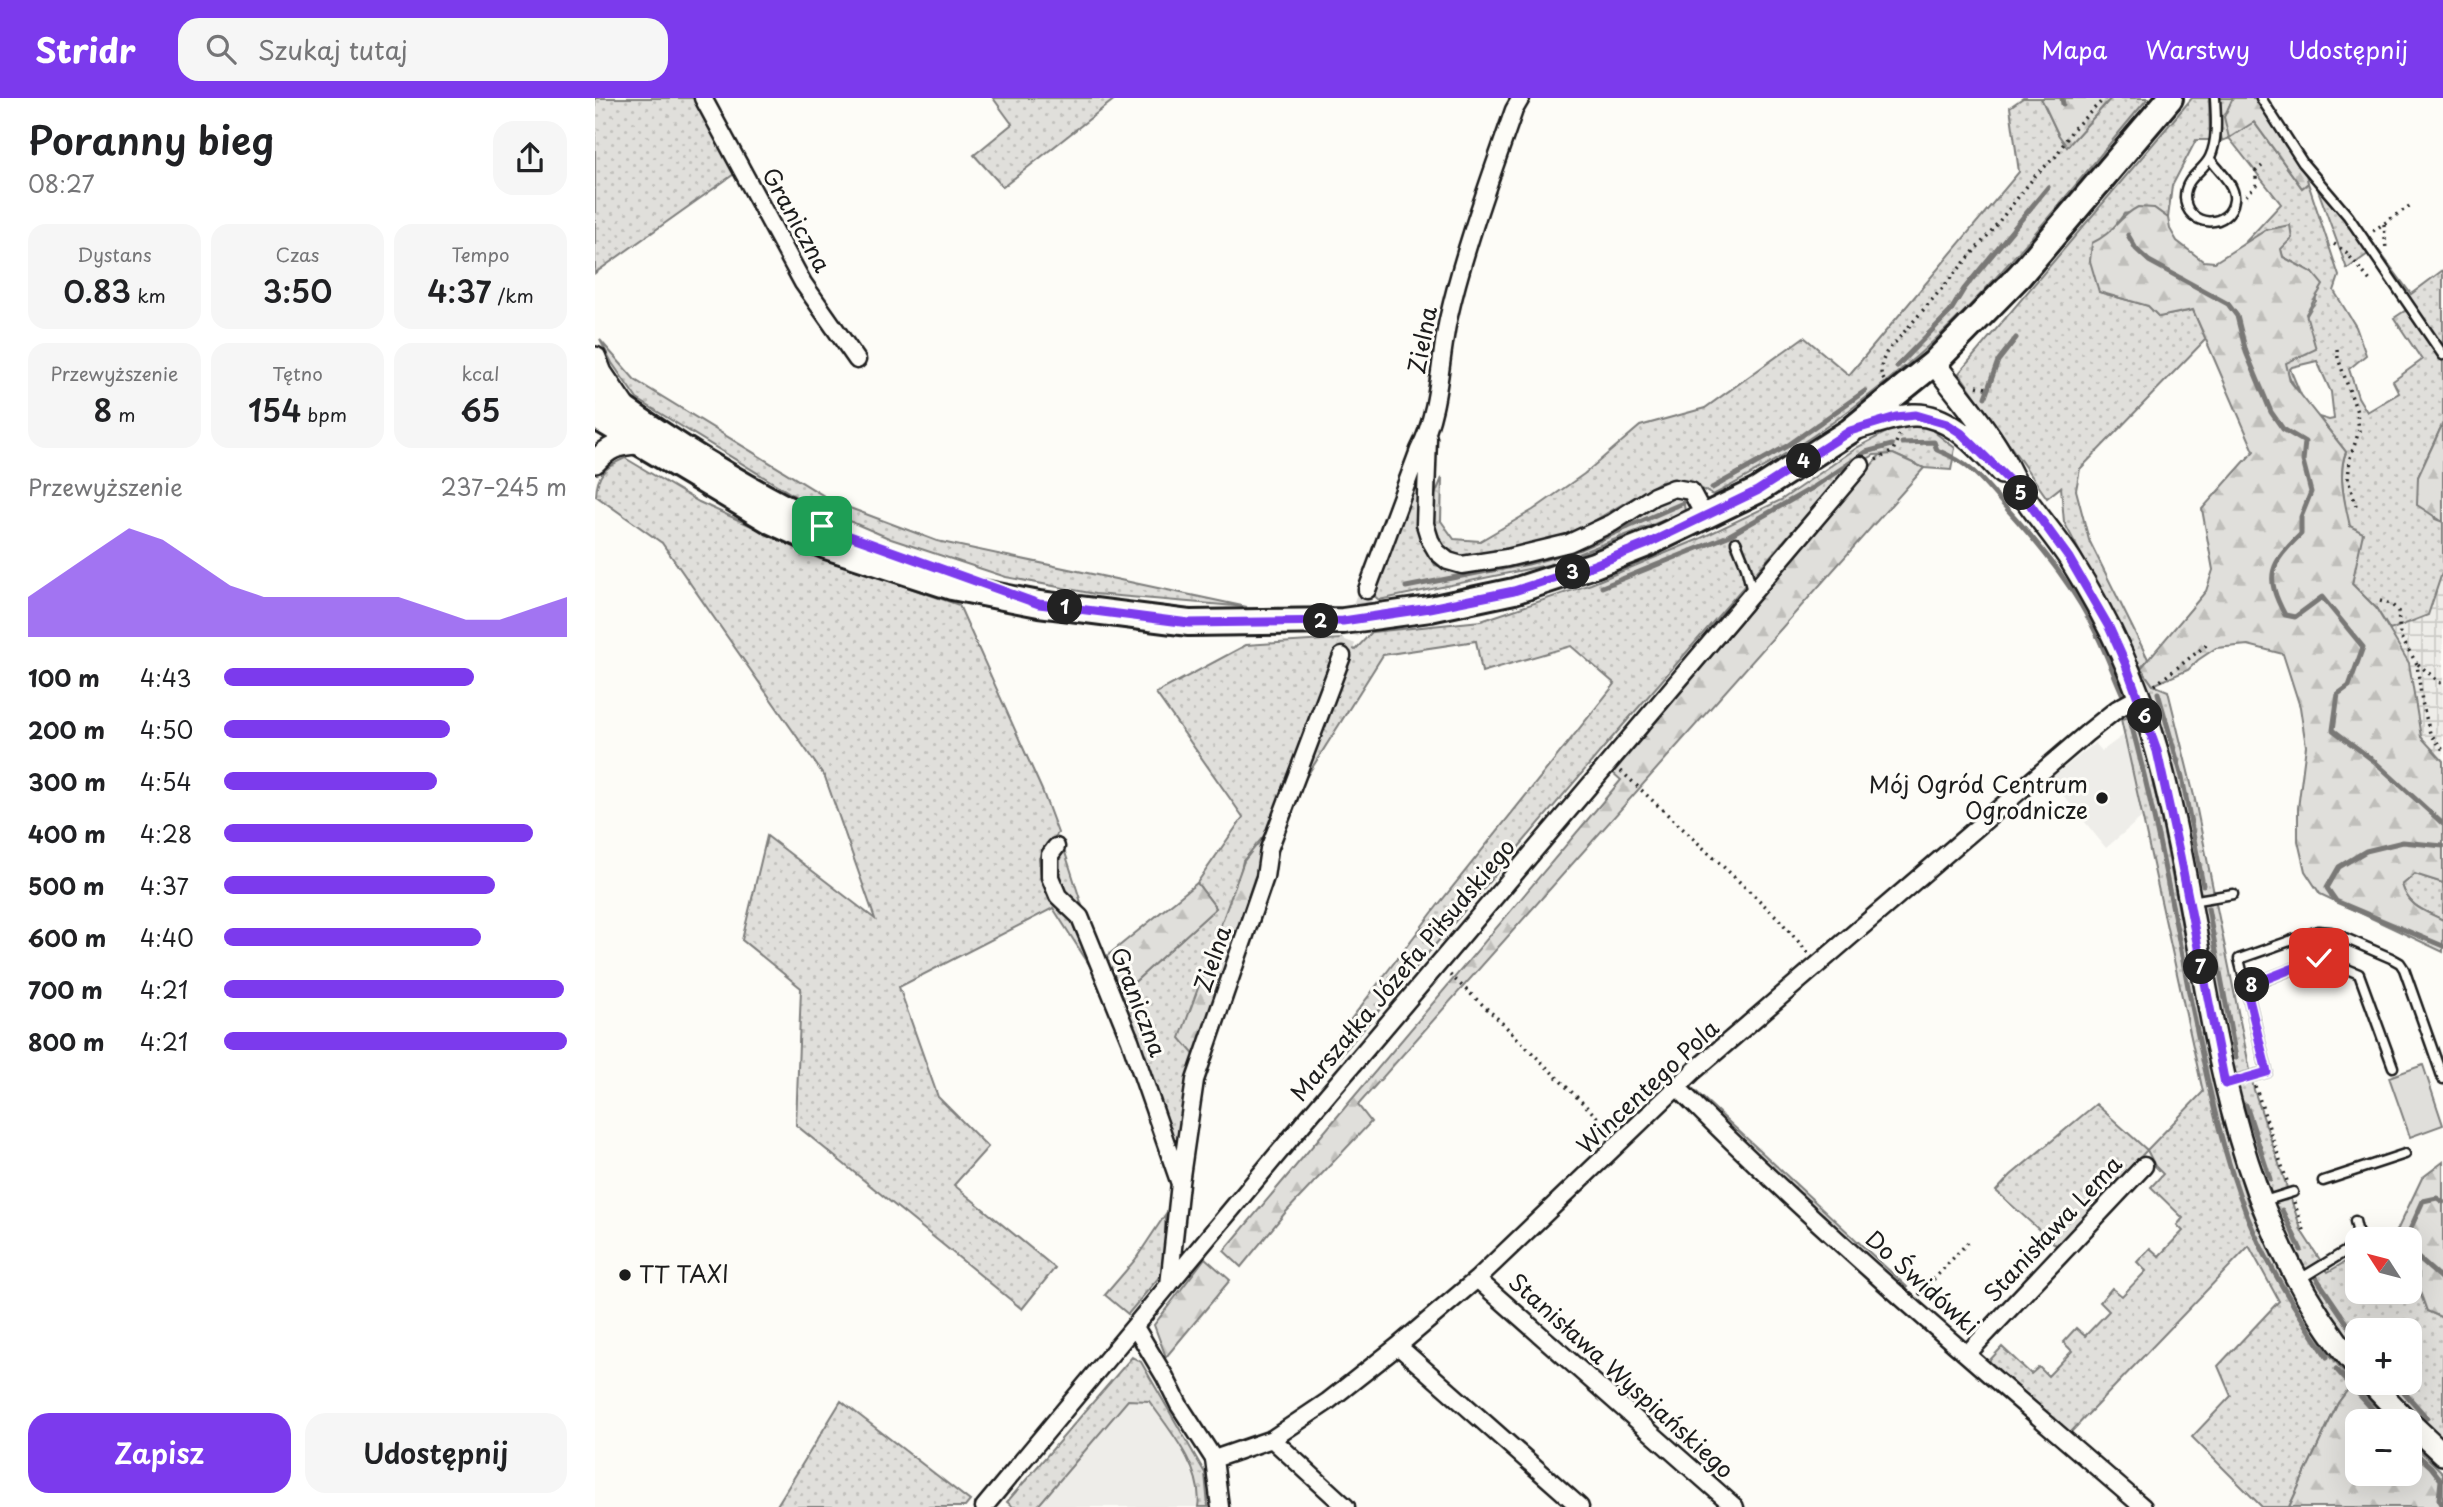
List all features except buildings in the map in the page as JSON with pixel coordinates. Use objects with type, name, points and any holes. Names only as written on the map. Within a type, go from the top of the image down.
[{"type":"main road","points":[[595,416],[771,521],[827,546],[952,587],[1039,604],[1189,623],[1343,621],[1430,608],[1514,591],[1594,565],[1647,544],[1757,491],[1850,431],[1934,363],[2020,275],[2170,98]]},
{"type":"main road","points":[[595,358],[601,373],[629,414]]},
{"type":"main road","points":[[1934,363],[1996,446],[2021,492],[2069,558],[2103,615],[2139,697],[2157,751],[2235,1127],[2261,1202],[2298,1280],[2345,1351]]},
{"type":"main road","points":[[595,389],[629,414],[745,487],[822,526],[1039,604]]},
{"type":"main road","points":[[1850,431],[1896,417],[1916,415],[1934,419],[1961,433],[2021,492]]},
{"type":"main road","points":[[595,462],[606,450],[617,444],[638,443]]},
{"type":"main road","points":[[2382,1395],[2396,1409]]},
{"type":"main road","points":[[2422,1435],[2443,1454]]},
{"type":"street","name":"Graniczna","points":[[703,98],[803,283],[857,360]]},
{"type":"street","name":"Zielna","points":[[1367,590],[1428,432],[1448,320],[1467,249],[1514,110],[1521,98]]},
{"type":"street","points":[[1428,432],[1425,524],[1437,552],[1448,561],[1462,565],[1507,558],[1569,543],[1612,523],[1654,496],[1674,488],[1691,491],[1705,517]]},
{"type":"street","name":"Marszałka Józefa Piłsudskiego","points":[[983,1507],[1169,1287],[1203,1242],[1861,465]]},
{"type":"street","name":"Zielna","points":[[1169,1287],[1195,1080],[1265,877],[1269,849],[1342,656]]},
{"type":"street","name":"Wincentego Pola","points":[[1214,1459],[1272,1439],[1327,1402],[1398,1346],[1477,1279],[1677,1087],[2087,733],[2117,709],[2139,697]]},
{"type":"street","name":"Graniczna","points":[[1056,846],[1050,855],[1049,877],[1058,896],[1080,917],[1130,1040],[1180,1183]]},
{"type":"street","name":"Do Świdówki","points":[[1677,1087],[1773,1180],[1911,1305],[2143,1507]]},
{"type":"street","name":"Stanisława Lema","points":[[1967,1353],[2144,1166]]},
{"type":"street","name":"Stanisława Wyspiańskiego","points":[[1477,1279],[1735,1507]]},
{"type":"street","points":[[1135,1327],[1179,1405],[1214,1459],[1220,1507]]},
{"type":"street","points":[[1398,1346],[1580,1507]]},
{"type":"street","points":[[1272,1439],[1346,1507]]},
{"type":"lane","points":[[2210,159],[2235,194],[2234,203],[2228,213],[2219,221],[2210,223],[2192,214],[2186,205],[2185,195],[2188,182],[2210,159],[2215,140],[2215,98]]},
{"type":"lane","points":[[2261,98],[2303,163],[2322,188],[2340,205],[2443,355]]},
{"type":"lane","points":[[1736,542],[1747,567],[1753,594]]},
{"type":"lane","points":[[2189,902],[2233,894]]},
{"type":"lane","points":[[2225,1084],[2267,1072],[2239,959],[2318,931],[2331,932],[2400,963],[2443,1079]]},
{"type":"lane","points":[[2246,987],[2319,958],[2359,974],[2393,1067]]},
{"type":"lane","points":[[2323,1181],[2405,1154]]},
{"type":"lane","points":[[2261,1202],[2292,1192]]},
{"type":"lane","points":[[2298,1280],[2346,1251],[2358,1234],[2355,1221]]},
{"type":"path","points":[[1895,396],[1881,376],[1881,364],[1886,353],[1989,234],[2035,176],[2056,156],[2073,129],[2105,98]]},
{"type":"path","points":[[2251,190],[2256,185],[2256,171],[2262,166]]},
{"type":"path","points":[[2363,239],[2411,205]]},
{"type":"path","points":[[2384,224],[2386,252]]},
{"type":"path","points":[[2334,244],[2346,252],[2371,282]]},
{"type":"path","points":[[2337,349],[2358,422],[2359,431],[2350,458],[2348,478],[2357,509]]},
{"type":"path","points":[[1861,465],[1893,451],[1896,439],[1906,429]]},
{"type":"path","points":[[2380,601],[2396,607],[2400,636],[2417,664],[2443,685]]},
{"type":"path","points":[[2139,697],[2210,643]]},
{"type":"path","points":[[2417,664],[2422,702],[2430,733],[2443,750]]},
{"type":"path","points":[[1609,761],[1777,917],[1818,964]]},
{"type":"path","points":[[1437,965],[1496,1017],[1621,1141]]},
{"type":"path","points":[[2252,1076],[2305,1233]]},
{"type":"path","points":[[1911,1305],[1971,1240]]},
{"type":"shaded area","points":[[2443,570],[2443,761],[2421,737],[2409,663],[2390,630],[2428,615]]},
{"type":"shaded area","name":"Mój Ogród Centrum Ogrodnicze","points":[[2125,734],[2142,817],[2106,848],[2050,779],[2095,743],[2102,751]]},
{"type":"shaded area","points":[[1128,1400],[1149,1400],[1182,1448],[1200,1493],[1198,1507],[1037,1507]]},
{"type":"green space","points":[[595,98],[694,98],[716,131],[737,172],[595,273]]},
{"type":"green space","points":[[993,98],[1116,98],[1003,187],[974,155],[1012,124]]},
{"type":"green space","points":[[2023,98],[2041,98],[2067,147],[2111,98],[2148,98],[1979,296],[1919,354],[1854,407],[1785,454],[1713,495],[1687,481],[1660,482],[1560,541],[1515,551],[1460,556],[1443,548],[1433,530],[1432,502],[1442,478],[1441,521],[1454,539],[1480,541],[1533,510],[1584,474],[1640,426],[1705,408],[1804,337],[1849,375],[2019,172],[2010,107]]},
{"type":"green space","points":[[2041,98],[2111,98],[2067,147]]},
{"type":"green space","points":[[2192,98],[2209,98],[2210,140],[2196,140],[2172,186],[2168,218],[2154,208],[2124,214],[2107,237],[2099,292],[2149,306],[2159,317],[2193,310],[2206,339],[2080,469],[2076,490],[2089,540],[2148,659],[2141,668],[2064,522],[2061,487],[2047,498],[1959,373]]},
{"type":"green space","points":[[2220,98],[2233,98],[2228,109],[2229,138],[2222,141],[2219,126]]},
{"type":"green space","points":[[2233,98],[2255,98],[2260,103],[2306,174],[2308,183],[2302,188],[2254,122],[2229,138],[2224,117]]},
{"type":"green space","points":[[2253,121],[2302,188],[2308,183],[2339,276],[2334,291],[2356,327],[2366,355],[2349,369],[2358,397],[2367,412],[2399,393],[2393,381],[2422,360],[2394,318],[2406,310],[2443,362],[2443,423],[2418,477],[2435,519],[2443,522],[2443,570],[2428,615],[2390,630],[2376,608],[2352,584],[2352,551],[2342,481],[2346,452],[2319,417],[2334,419],[2331,392],[2317,361],[2290,369],[2301,395],[2286,366],[2293,343],[2316,301],[2313,273],[2283,257],[2266,230],[2239,249],[2281,204],[2229,138]]},
{"type":"green space","points":[[2318,190],[2338,208],[2368,254],[2347,269]]},
{"type":"green space","points":[[2339,197],[2411,294],[2443,270],[2443,347]]},
{"type":"green space","points":[[2138,207],[2154,208],[2168,218],[2170,229],[2177,241],[2203,261],[2215,262],[2266,230],[2290,225],[2292,238],[2281,249],[2283,257],[2313,273],[2323,285],[2306,314],[2316,349],[2286,363],[2290,381],[2346,452],[2342,479],[2346,508],[2350,526],[2363,533],[2352,584],[2376,608],[2409,663],[2421,737],[2443,761],[2443,883],[2415,874],[2402,885],[2413,903],[2443,920],[2443,952],[2320,894],[2305,871],[2298,841],[2298,808],[2306,746],[2300,707],[2283,654],[2248,645],[2216,648],[2188,670],[2153,685],[2141,668],[2206,591],[2213,570],[2202,509],[2254,451],[2193,310],[2159,317],[2148,306],[2099,292],[2090,261],[2092,243]]},
{"type":"green space","points":[[600,340],[635,380],[834,502],[937,541],[1247,607],[1095,594],[1006,577],[891,539],[803,501],[637,399]]},
{"type":"green space","points":[[2443,423],[2443,522],[2417,505],[2418,477]]},
{"type":"green space","points":[[1924,424],[1955,448],[1951,470],[1924,468],[1893,454],[1874,455],[1841,475],[1335,1062],[1326,1052],[1438,905],[1615,684],[1571,646],[1482,672],[1476,641],[1383,655],[1305,779],[1301,777],[1349,646],[1355,650],[1372,632],[1481,621],[1591,584],[1697,540],[1781,500],[1858,447],[1898,426]]},
{"type":"green space","points":[[1893,454],[1924,468],[1358,1105],[1371,1122],[1285,1213],[1241,1267],[1224,1251],[1621,780],[1613,773],[1880,455]]},
{"type":"green space","points":[[625,458],[699,502],[815,555],[959,605],[1042,790],[1058,833],[1039,858],[1041,877],[1057,905],[1072,922],[1092,969],[1053,908],[899,987],[938,1097],[988,1147],[954,1185],[1055,1268],[1022,1309],[796,1125],[801,988],[742,940],[767,836],[875,919],[825,777],[662,543],[596,496],[603,472]]},
{"type":"green space","points":[[1421,468],[1420,518],[1424,541],[1435,565],[1461,571],[1550,555],[1670,496],[1683,497],[1685,512],[1552,564],[1379,600],[1372,594]]},
{"type":"green space","points":[[1341,639],[1281,802],[1264,836],[1243,861],[1175,1151],[1118,997],[1216,908],[1197,883],[1243,817],[1156,693],[1246,645]]},
{"type":"green space","points":[[2141,668],[2153,685],[2168,691],[2195,800],[2254,1090],[2302,1232],[2328,1272],[2345,1262],[2345,1304],[2422,1304],[2422,1297],[2427,1311],[2443,1318],[2443,1442],[2422,1421],[2422,1409],[2409,1409],[2395,1395],[2422,1395],[2422,1318],[2345,1318],[2345,1335],[2323,1305],[2264,1190],[2243,1117],[2185,828],[2155,710]]},
{"type":"green space","points":[[2136,716],[2160,813],[2204,1040],[2224,1126],[2248,1203],[2282,1274],[2326,1350],[2345,1373],[2345,1394],[2338,1403],[2289,1507],[2262,1507],[2192,1437],[2231,1396],[2218,1366],[2279,1301],[2249,1246],[2070,1433],[1989,1361],[2002,1347],[2031,1374],[2039,1367],[2048,1376],[2072,1351],[2063,1342],[2076,1328],[2085,1336],[2109,1311],[2100,1302],[2112,1288],[2122,1296],[2146,1271],[2137,1262],[2150,1248],[2159,1256],[2183,1231],[2177,1225],[2183,1218],[2151,1187],[2163,1174],[2155,1166],[2147,1150],[2203,1092],[2121,719]]},
{"type":"green space","points":[[1264,836],[1258,876],[1196,1057],[1180,1038],[1244,861]]},
{"type":"green space","points":[[1063,846],[1086,918],[1059,888],[1054,856]]},
{"type":"green space","points":[[2415,874],[2443,883],[2443,920],[2418,907],[2405,892],[2402,885]]},
{"type":"green space","points":[[1197,883],[1216,908],[1118,997],[1102,960]]},
{"type":"green space","points":[[2423,1065],[2443,1125],[2410,1137],[2389,1077]]},
{"type":"green space","points":[[1689,1085],[1907,1287],[1903,1291],[1684,1090]]},
{"type":"green space","points":[[2096,1104],[2147,1150],[2057,1246],[1996,1191],[2011,1175]]},
{"type":"green space","points":[[2443,1162],[2443,1318],[2427,1311],[2422,1297],[2422,1227],[2399,1227],[2422,1178]]},
{"type":"green space","points":[[1165,1215],[1166,1269],[1128,1314],[1105,1295],[1135,1260]]},
{"type":"green space","points":[[1205,1258],[1230,1280],[1166,1357],[1154,1325]]},
{"type":"green space","points":[[1132,1357],[1141,1362],[1205,1473],[1208,1507],[1198,1507],[1196,1479],[1190,1465],[1175,1437],[1149,1401],[1128,1400],[1037,1507],[1013,1507],[1007,1502]]},
{"type":"green space","points":[[2345,1394],[2364,1395],[2378,1409],[2345,1409],[2345,1486],[2422,1486],[2422,1453],[2443,1473],[2443,1507],[2289,1507],[2338,1403]]},
{"type":"green space","points":[[841,1401],[970,1501],[965,1507],[776,1507]]},
{"type":"waterway","points":[[2062,98],[2063,104]]},
{"type":"waterway","points":[[1897,366],[1950,312],[1964,289],[2048,187]]},
{"type":"waterway","points":[[2128,235],[2136,249],[2149,261],[2228,304],[2237,316],[2246,352],[2271,412],[2283,429],[2305,442],[2303,461],[2311,492],[2301,517],[2301,534],[2282,554],[2273,571],[2278,602],[2285,615],[2295,617],[2322,597],[2363,647],[2349,686],[2338,694],[2333,730],[2374,761],[2443,824]]},
{"type":"waterway","points":[[1985,397],[1998,361],[2016,338]]},
{"type":"waterway","points":[[1712,488],[1787,446],[1865,391]]},
{"type":"waterway","points":[[1902,443],[1934,442],[1937,450],[1969,468],[1985,483],[2035,541],[2070,588],[2099,639],[2122,693]]},
{"type":"waterway","points":[[1602,587],[1728,536],[1814,487],[1866,452],[1892,445]]},
{"type":"waterway","points":[[1406,587],[1528,563],[1580,548],[1683,503]]},
{"type":"waterway","points":[[2158,693],[2182,777],[2203,885]]},
{"type":"waterway","points":[[2129,716],[2154,819],[2207,1078],[2229,1163],[2248,1218],[2274,1272],[2327,1357]]},
{"type":"waterway","points":[[2443,846],[2403,842],[2366,851],[2339,867],[2327,888],[2336,901],[2443,946]]},
{"type":"waterway","points":[[2208,908],[2236,1058]]},
{"type":"waterway","points":[[2246,1105],[2270,1179]]},
{"type":"waterway","points":[[2411,1227],[2423,1201],[2437,1198],[2443,1202]]},
{"type":"waterway","points":[[2282,1210],[2301,1250]]},
{"type":"waterway","points":[[2422,1262],[2443,1280]]},
{"type":"waterway","points":[[2315,1276],[2345,1320]]},
{"type":"waterway","points":[[2336,1369],[2372,1409]]},
{"type":"waterway","points":[[2407,1395],[2427,1418]]},
{"type":"waterway","points":[[2422,1459],[2441,1480],[2439,1499],[2443,1506]]},
{"type":"tunnel","points":[[1342,656],[1367,590]]},
{"type":"place","name":"Mój Ogród Centrum Ogrodnicze","points":[[2102,798]]},
{"type":"place","name":"TT TAXI","points":[[625,1275]]},
{"type":"route","points":[[822,526],[1039,604],[1189,623],[1343,621],[1430,608],[1514,591],[1594,565],[1647,544],[1757,491],[1850,431],[1896,417],[1916,415],[1934,419],[1961,433],[2021,492],[2069,558],[2109,627],[2126,665],[2157,751],[2225,1084],[2267,1072],[2246,987],[2319,958]]}]
